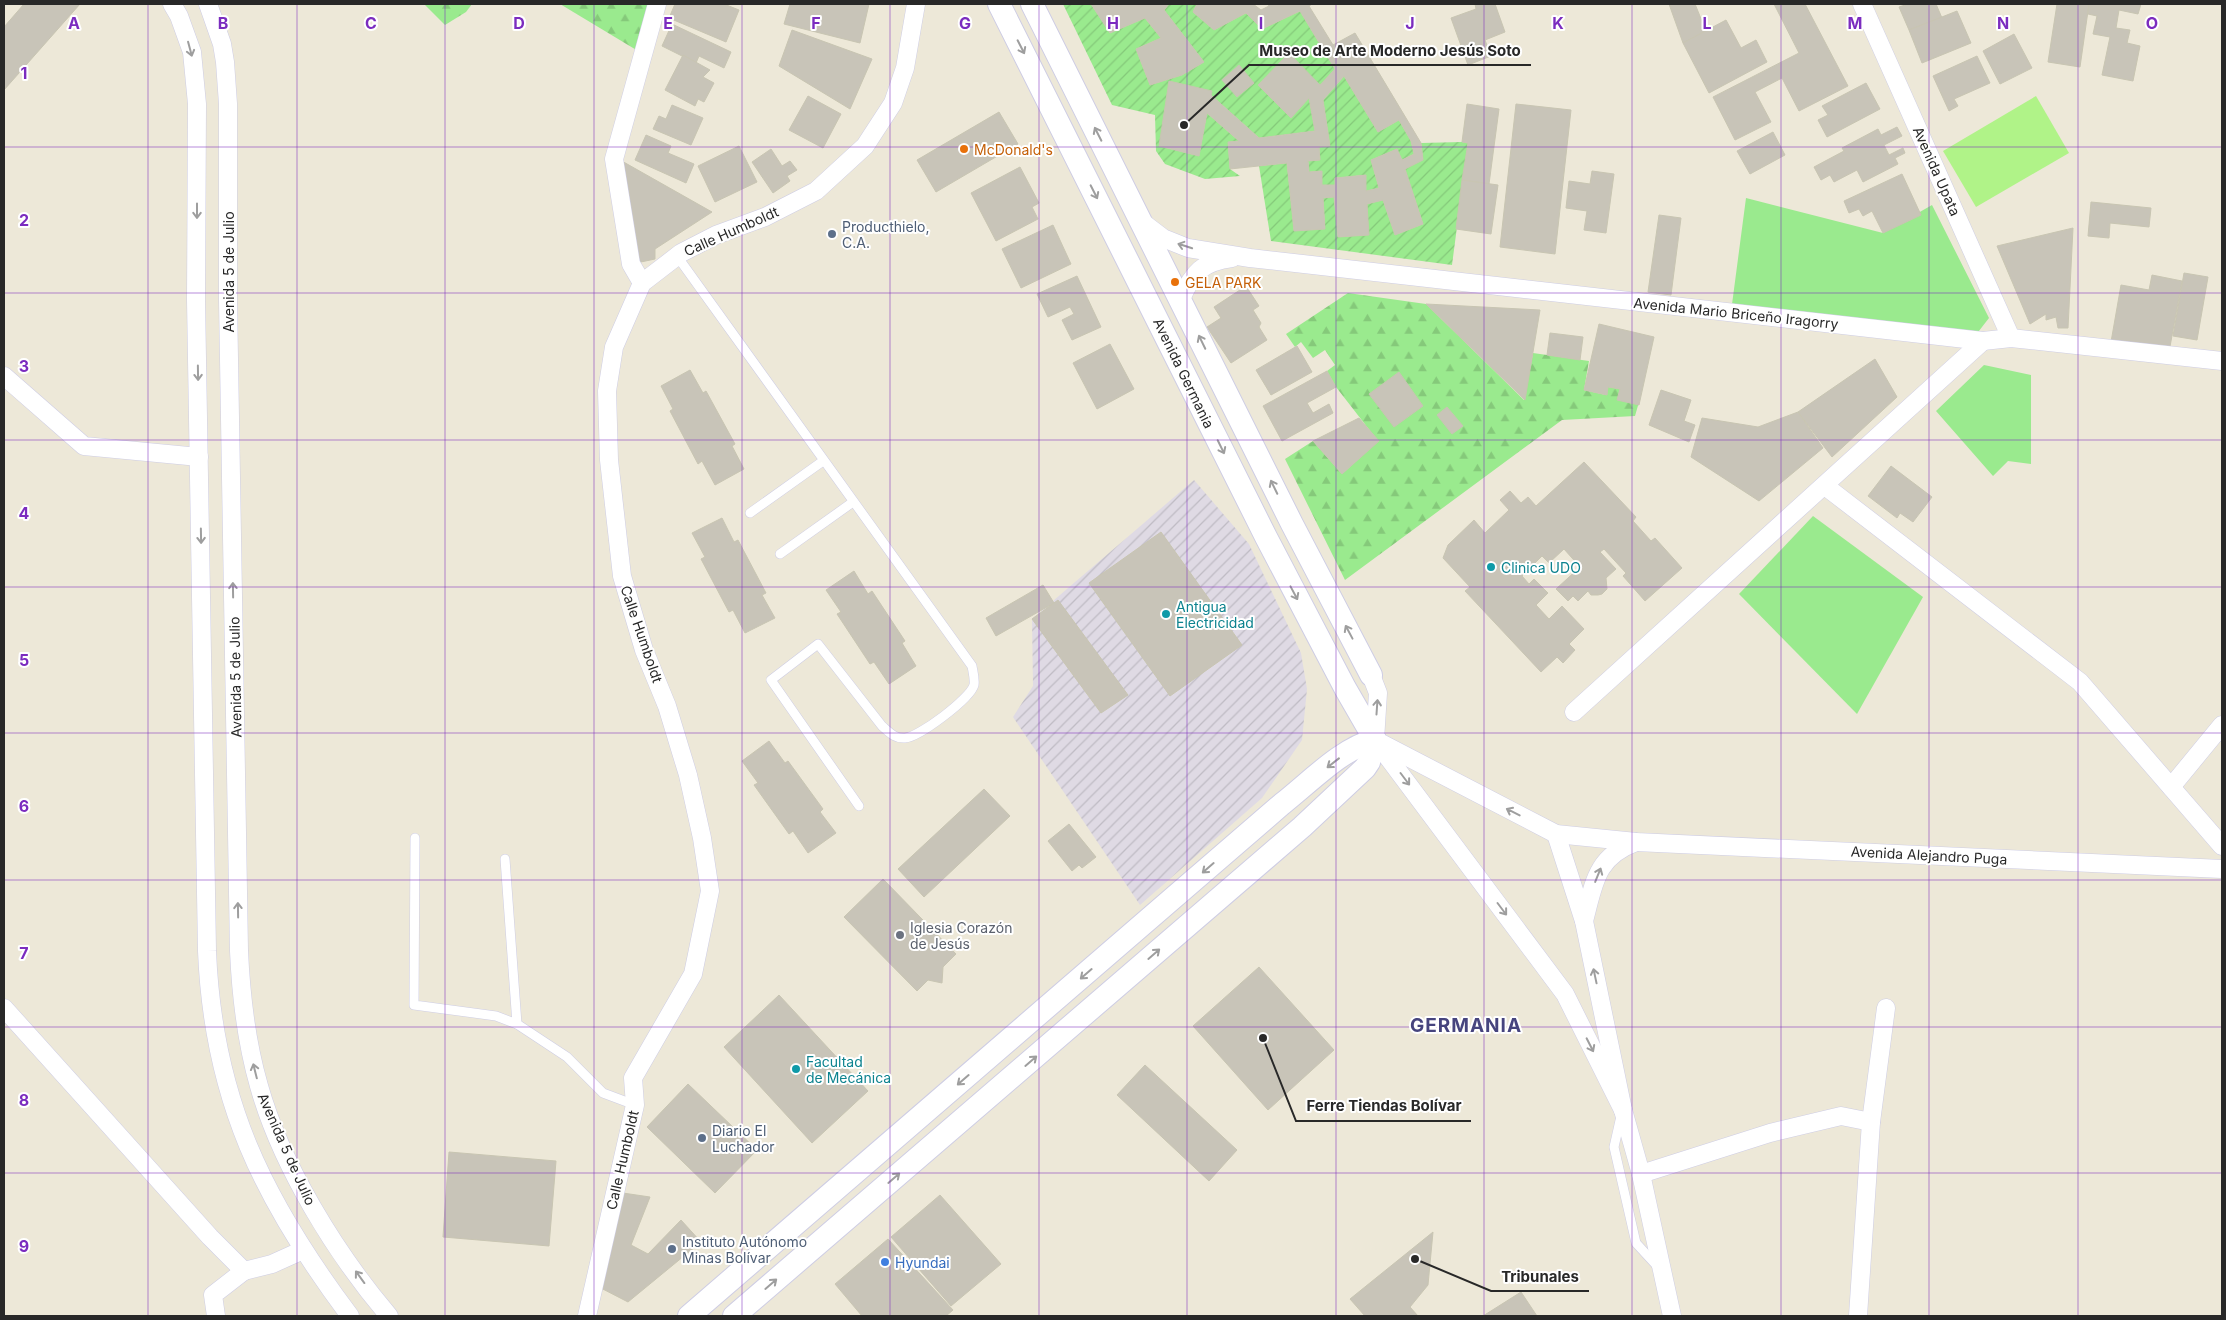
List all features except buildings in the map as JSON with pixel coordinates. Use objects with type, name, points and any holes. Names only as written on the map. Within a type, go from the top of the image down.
[{"type":"street","points":[[172,4],[179,16],[192,52],[196,88],[199,457],[209,989],[220,1058],[240,1127],[270,1194],[303,1250],[350,1316]]},
{"type":"street","name":"Avenida 5 de Julio","points":[[208,4],[222,44],[228,104],[228,310],[238,931],[240,986],[244,1018],[259,1086],[269,1116],[298,1180],[341,1252],[389,1316]]},
{"type":"street","points":[[642,283],[631,264],[614,158],[657,4]]},
{"type":"street","name":"Calle Humboldt","points":[[587,1316],[635,1105],[633,1078],[693,974],[710,890],[702,838],[688,775],[667,706],[644,650],[622,576],[610,469],[607,391],[614,348],[642,283],[677,256],[716,235],[765,217],[816,192],[865,146],[894,103],[905,68],[916,4]]},
{"type":"street","name":"Avenida Germania","points":[[999,4],[1266,537],[1345,688],[1375,740]]},
{"type":"street","points":[[734,1316],[1302,827],[1365,768],[1372,754],[1375,740],[1378,693],[1371,675],[1292,524],[1032,4]]},
{"type":"street","name":"Avenida Upata","points":[[1862,4],[2011,338]]},
{"type":"street","name":"Avenida Mario Briceño Iragorry","points":[[1142,222],[1163,238],[1188,248],[1250,258],[1982,340],[2011,338],[2222,361]]},
{"type":"street","name":"Avenida Mario Briceño Iragorry","points":[[1181,300],[1189,281],[1200,268],[1214,261],[1250,258]]},
{"type":"street","points":[[1574,712],[1825,486],[1982,340]]},
{"type":"street","points":[[4,376],[84,446],[199,457]]},
{"type":"street","points":[[1825,486],[2080,682],[2222,846]]},
{"type":"street","points":[[2171,787],[2222,725]]},
{"type":"street","points":[[1375,740],[1565,994],[1623,1110]]},
{"type":"street","points":[[689,1316],[1282,804],[1350,750],[1375,740],[1556,834],[1584,921],[1623,1110],[1641,1174],[1672,1316]]},
{"type":"street","name":"Avenida Alejandro Puga","points":[[1556,834],[1636,842],[2222,869]]},
{"type":"street","points":[[1584,921],[1596,879],[1604,861],[1620,848],[1636,842]]},
{"type":"street","points":[[4,1008],[210,1237],[244,1271]]},
{"type":"street","points":[[1858,1316],[1871,1122],[1886,1008]]},
{"type":"street","points":[[1641,1174],[1770,1133],[1841,1116],[1871,1122]]},
{"type":"street","points":[[216,1316],[213,1295],[244,1271],[272,1264],[303,1250]]},
{"type":"lane","points":[[677,256],[972,666],[974,680],[970,692],[959,704],[914,736],[903,739],[895,737],[882,726],[818,644],[771,680],[859,806]]},
{"type":"lane","points":[[750,513],[824,460]]},
{"type":"lane","points":[[780,554],[854,502]]},
{"type":"lane","points":[[415,838],[414,1005],[496,1016],[517,1024],[567,1057],[603,1093],[635,1105]]},
{"type":"lane","points":[[505,859],[517,1024]]},
{"type":"lane","points":[[1623,1110],[1614,1147],[1636,1243],[1662,1270]]},
{"type":"shaded area","points":[[1194,480],[1249,544],[1301,653],[1307,689],[1302,740],[1262,798],[1140,905],[1013,717],[1033,686],[1032,619]]},
{"type":"green space","points":[[424,4],[472,4],[466,12],[445,25]]},
{"type":"green space","points":[[560,4],[657,4],[643,54]]},
{"type":"green space","points":[[1063,4],[1091,4],[1110,33],[1145,18],[1161,38],[1136,49],[1150,85],[1182,75],[1204,62],[1164,10],[1169,4],[1197,4],[1193,12],[1214,30],[1246,13],[1262,29],[1300,11],[1335,69],[1291,118],[1309,98],[1315,131],[1259,138],[1211,95],[1159,146],[1199,156],[1207,113],[1239,141],[1228,142],[1230,169],[1240,176],[1205,179],[1165,164],[1156,151],[1155,115],[1112,105]]},
{"type":"green space","points":[[1344,76],[1378,132],[1399,120],[1411,141],[1414,154],[1402,160],[1397,149],[1371,160],[1379,188],[1366,191],[1365,175],[1335,178],[1335,185],[1322,185],[1321,171],[1309,172],[1308,161],[1320,160],[1319,147],[1330,146],[1323,100]]},
{"type":"green space","points":[[2036,96],[2069,153],[1976,207],[1943,151]]},
{"type":"green space","points":[[1421,143],[1468,143],[1452,265],[1271,241],[1259,166],[1287,163],[1294,231],[1325,229],[1323,198],[1334,197],[1338,237],[1368,235],[1367,204],[1383,200],[1395,235],[1423,224],[1405,169],[1423,159]]},
{"type":"green space","points":[[1746,198],[1883,233],[1932,205],[1989,318],[1975,336],[1731,312]]},
{"type":"green space","points":[[1348,293],[1426,304],[1524,400],[1533,353],[1589,361],[1584,390],[1606,395],[1608,387],[1620,389],[1618,400],[1639,402],[1635,416],[1562,420],[1345,580],[1285,459],[1313,441],[1342,474],[1378,441],[1336,387],[1327,371],[1335,365],[1325,350],[1313,358],[1301,342],[1295,347],[1286,334]]},
{"type":"green space","points":[[1984,365],[2031,375],[2031,464],[2008,461],[1993,476],[1936,411]]},
{"type":"green space","points":[[1813,516],[1923,597],[1857,714],[1739,594]]},
{"type":"place","name":"Museo de Arte Moderno Jesús Soto","points":[[1184,125]]},
{"type":"place","name":"McDonald's","points":[[964,149]]},
{"type":"place","name":"Producthielo, C.A.","points":[[832,234]]},
{"type":"place","name":"GELA PARK","points":[[1175,282]]},
{"type":"place","name":"Clinica UDO","points":[[1491,567]]},
{"type":"place","name":"Antigua Electricidad","points":[[1166,614]]},
{"type":"place","name":"Iglesia Corazón de Jesús","points":[[900,935]]},
{"type":"place","name":"Ferre Tiendas Bolívar","points":[[1263,1038]]},
{"type":"place","name":"Facultad de Mecánica","points":[[796,1069]]},
{"type":"place","name":"Diario El Luchador","points":[[702,1138]]},
{"type":"place","name":"Instituto Autónomo Minas Bolívar","points":[[672,1249]]},
{"type":"place","name":"Tribunales","points":[[1415,1259]]},
{"type":"place","name":"Hyundai","points":[[885,1262]]},
{"type":"district","name":"GERMANIA","points":[[1466,1025]]}]
